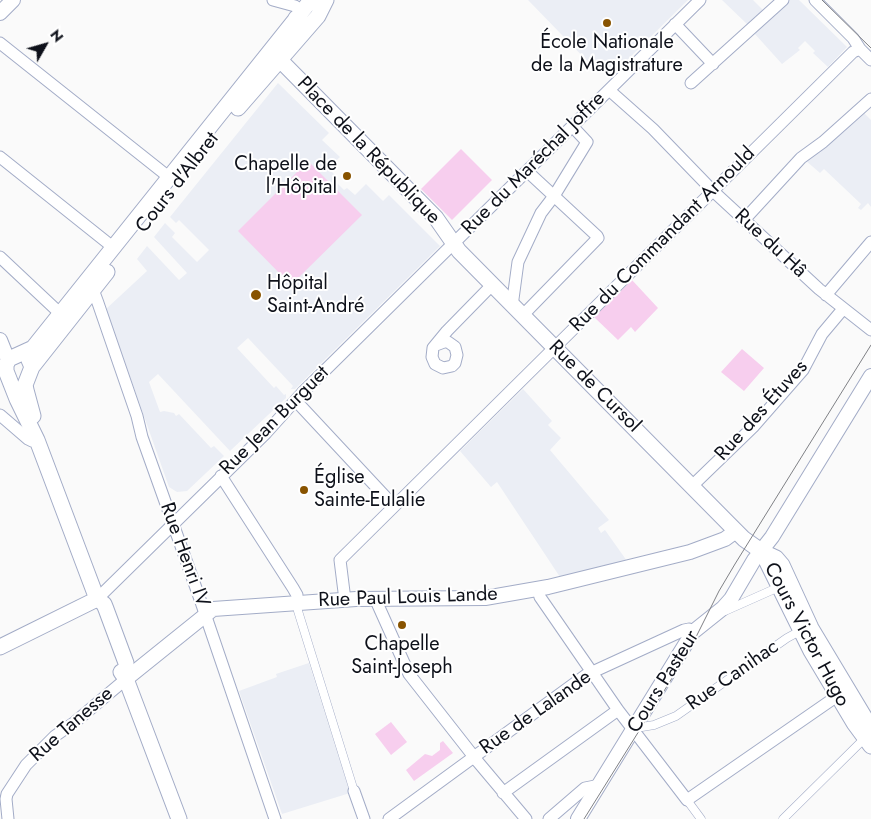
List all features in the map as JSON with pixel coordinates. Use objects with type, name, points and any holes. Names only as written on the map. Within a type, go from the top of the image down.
[{"type":"main road","name":"Cours d'Albret","points":[[14,357],[33,348],[91,293],[244,99],[318,16],[326,0]]},
{"type":"main road","points":[[260,64],[272,60],[280,60],[276,50],[303,10]]},
{"type":"main road","name":"Cours d'Albret","points":[[30,373],[65,318],[114,248],[303,10]]},
{"type":"main road","name":"Place de la République","points":[[280,60],[436,218],[454,243]]},
{"type":"main road","name":"Rue de Cursol","points":[[454,243],[736,531],[761,551]]},
{"type":"main road","points":[[37,440],[36,424],[26,390],[30,373],[29,359],[14,357],[6,368],[8,376],[21,410],[37,440],[97,599],[96,612],[117,667],[126,679],[179,819]]},
{"type":"main road","points":[[8,376],[15,381],[21,381],[30,373]]},
{"type":"main road","name":"Cours Victor Hugo","points":[[761,551],[800,631],[837,696],[869,736]]},
{"type":"main road","name":"Cours Victor Hugo","points":[[761,551],[776,558],[782,565],[811,628],[837,696]]},
{"type":"main road","points":[[0,647],[97,599]]},
{"type":"street","points":[[0,13],[13,0]]},
{"type":"street","points":[[273,0],[303,10]]},
{"type":"street","name":"Rue du Maréchal Joffre","points":[[454,243],[700,0]]},
{"type":"street","points":[[691,83],[783,0]]},
{"type":"street","points":[[815,0],[853,38],[860,49],[871,60]]},
{"type":"street","points":[[675,24],[713,64]]},
{"type":"street","points":[[0,43],[170,178]]},
{"type":"street","name":"Rue du Commandant Arnould","points":[[344,600],[340,560],[853,52],[860,49]]},
{"type":"street","name":"Rue du Hâ","points":[[609,90],[653,129],[744,220],[826,295],[871,330]]},
{"type":"street","points":[[744,220],[801,158],[822,142],[871,98]]},
{"type":"street","points":[[510,302],[513,299],[518,262],[541,213],[554,196],[587,142],[572,126]]},
{"type":"street","points":[[0,157],[114,248]]},
{"type":"street","points":[[523,315],[598,238],[528,171]]},
{"type":"street","points":[[826,295],[871,242]]},
{"type":"street","name":"Rue Jean Burguet","points":[[97,599],[454,243]]},
{"type":"street","points":[[0,257],[65,318]]},
{"type":"street","points":[[436,345],[447,331],[493,284]]},
{"type":"street","name":"Rue Henri IV","points":[[91,293],[95,295],[98,303],[275,819]]},
{"type":"street","name":"Rue des Étuves","points":[[692,486],[754,426],[803,370],[822,334],[843,308]]},
{"type":"street","points":[[0,340],[6,355],[14,357]]},
{"type":"street","name":"Cours Pasteur","points":[[578,819],[693,632],[723,608],[731,599],[772,537],[871,376]]},
{"type":"street","points":[[296,400],[302,409],[394,506]]},
{"type":"street","points":[[0,415],[28,439],[32,441],[37,440]]},
{"type":"street","points":[[221,476],[297,595],[298,611],[364,819]]},
{"type":"street","name":"Rue Paul Louis Lande","points":[[126,679],[213,609],[344,600],[485,598],[538,590],[690,552],[725,539],[736,531]]},
{"type":"street","points":[[723,608],[725,611],[779,587]]},
{"type":"street","points":[[538,590],[540,597],[618,710],[635,728],[701,819]]},
{"type":"street","points":[[378,599],[378,604],[409,674],[503,793],[526,819]]},
{"type":"street","name":"Rue de Lalande","points":[[394,818],[586,675],[684,630],[688,629],[693,632]]},
{"type":"street","name":"Rue Canihac","points":[[635,728],[654,725],[676,716],[787,638],[800,631]]},
{"type":"street","name":"Rue Tanesse","points":[[8,819],[3,800],[26,765],[55,736],[75,722],[126,679]]},
{"type":"street","points":[[687,800],[837,696]]},
{"type":"street","points":[[503,793],[618,710]]},
{"type":"street","points":[[783,819],[869,736]]},
{"type":"street","points":[[549,819],[585,788],[600,785]]},
{"type":"shaded area","name":"École Nationale de la Magistrature","points":[[528,0],[688,0],[616,71],[607,74],[594,68]]},
{"type":"shaded area","points":[[722,0],[753,0],[764,11],[748,25]]},
{"type":"shaded area","points":[[790,0],[799,0],[847,47],[828,67],[813,53],[815,51],[805,41],[798,48],[800,50],[782,64],[754,33]]},
{"type":"shaded area","name":"Hôpital Saint-André","points":[[278,83],[329,133],[322,140],[340,157],[328,168],[336,176],[333,179],[344,190],[347,188],[355,195],[366,184],[383,201],[389,195],[440,246],[295,389],[291,389],[293,386],[248,338],[237,348],[274,388],[276,386],[284,395],[286,394],[286,398],[230,451],[158,374],[149,382],[160,412],[174,413],[176,416],[179,414],[211,448],[214,446],[224,456],[187,491],[177,492],[169,487],[106,309],[147,271],[137,259],[147,246],[179,280],[187,273],[154,237],[165,223],[175,233],[172,237],[197,262],[209,250],[179,220],[176,223],[170,217]]},
{"type":"shaded area","points":[[863,112],[871,120],[871,207],[868,203],[861,210],[858,208],[861,204],[824,169],[820,173],[805,160]]},
{"type":"shaded area","points":[[461,149],[492,180],[452,220],[421,189]]},
{"type":"shaded area","points":[[308,161],[362,215],[291,285],[238,231]]},
{"type":"shaded area","points":[[632,280],[658,308],[635,332],[631,327],[618,340],[594,317]]},
{"type":"shaded area","points":[[742,349],[764,368],[744,391],[721,372]]},
{"type":"shaded area","points":[[523,389],[552,421],[548,425],[561,438],[550,450],[609,520],[598,528],[601,533],[605,530],[627,561],[560,577],[497,482],[491,487],[460,451]]},
{"type":"shaded area","points":[[309,663],[350,793],[282,814],[239,691],[277,677],[276,674]]},
{"type":"shaded area","points":[[391,722],[407,742],[391,755],[375,734]]},
{"type":"shaded area","points":[[443,741],[453,753],[414,781],[406,770],[425,754],[432,756],[440,750],[440,743]]},
{"type":"tram line","points":[[822,0],[871,48]]},
{"type":"tram line","points":[[584,819],[689,651],[719,591],[735,564],[871,345]]},
{"type":"place","name":"École Nationale de la Magistrature","points":[[607,23]]},
{"type":"place","name":"Chapelle de l'Hôpital","points":[[347,176]]},
{"type":"place","name":"Hôpital Saint-André","points":[[256,295]]},
{"type":"place","name":"Église Sainte-Eulalie","points":[[304,490]]},
{"type":"place","name":"Chapelle Saint-Joseph","points":[[402,625]]}]
